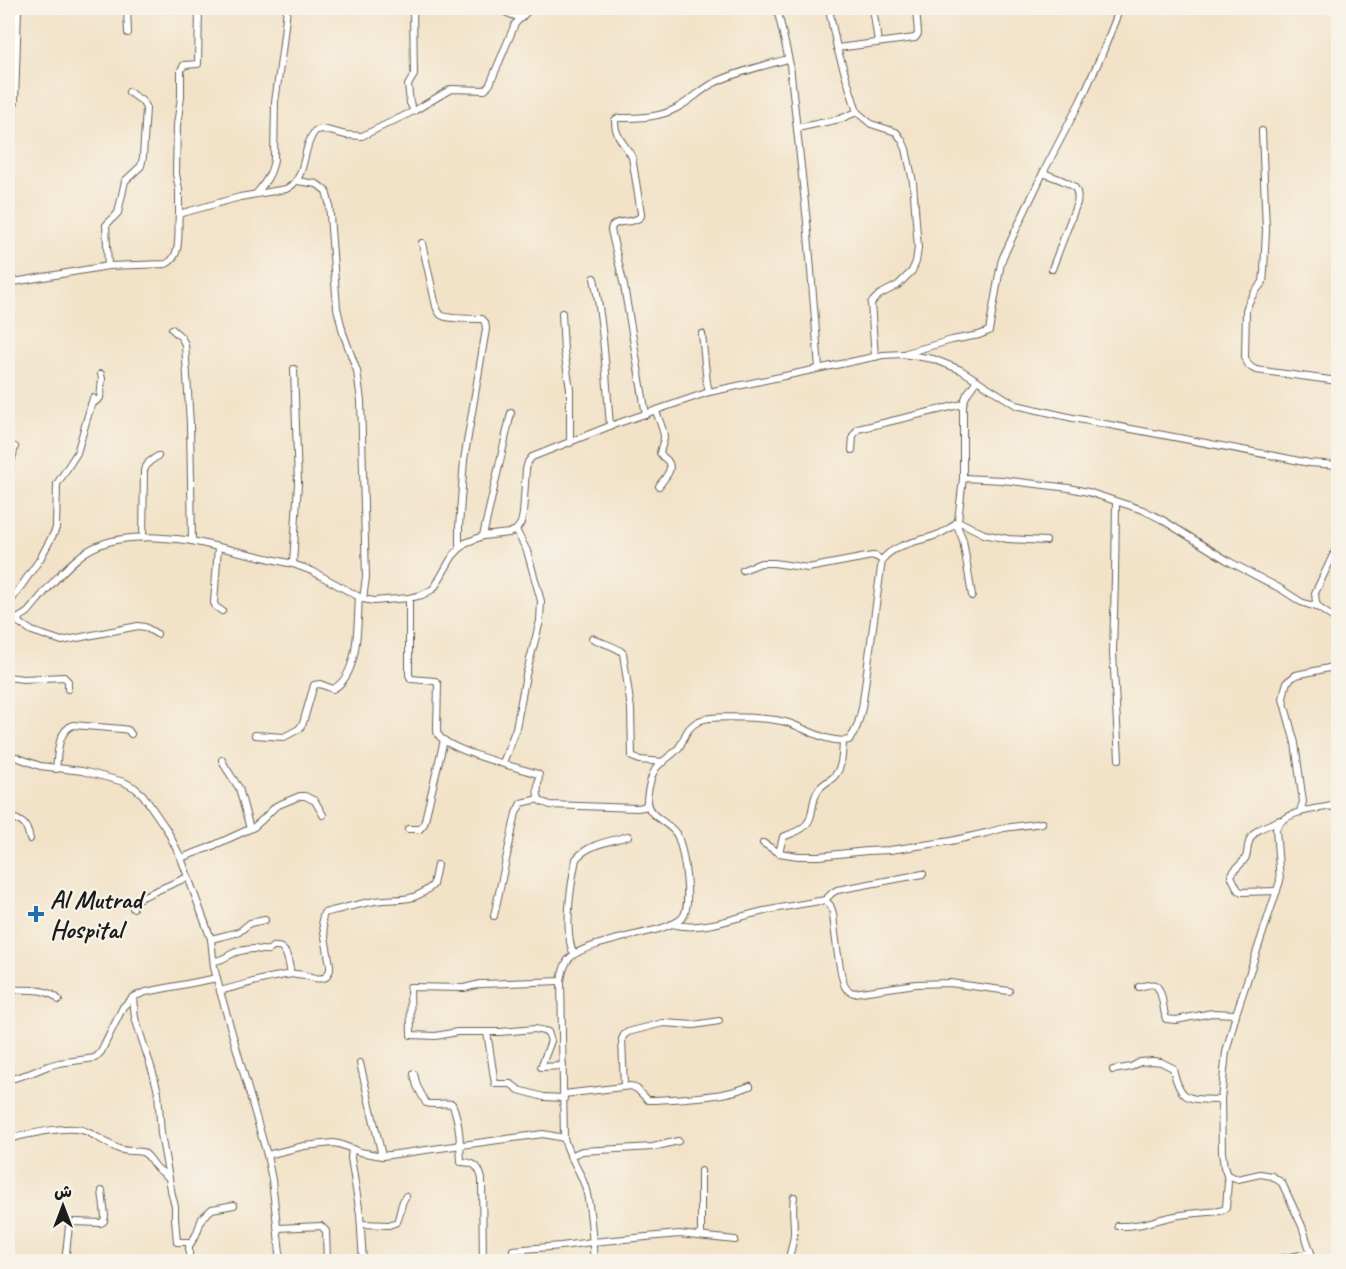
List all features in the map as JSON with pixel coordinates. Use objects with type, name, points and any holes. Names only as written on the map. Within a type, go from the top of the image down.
[{"type":"street","points":[[15,102],[18,8]]},
{"type":"street","points":[[127,8],[128,33]]},
{"type":"street","points":[[8,283],[108,266],[166,264],[172,261],[177,253],[179,214],[179,189],[176,174],[181,70],[184,65],[198,64],[199,8]]},
{"type":"street","points":[[256,194],[273,169],[274,102],[287,8]]},
{"type":"street","points":[[413,8],[414,75],[408,86],[410,103],[414,111]]},
{"type":"street","points":[[488,8],[496,8],[521,18]]},
{"type":"street","points":[[179,214],[240,197],[292,186],[299,178],[309,143],[315,131],[326,129],[346,135],[362,136],[414,111],[451,89],[481,90],[488,87],[515,24],[531,8]]},
{"type":"street","points":[[777,8],[790,65],[807,222],[819,368]]},
{"type":"street","points":[[836,8],[831,10],[830,14],[837,48],[857,112],[871,124],[896,132],[902,140],[910,166],[914,192],[918,248],[916,262],[898,285],[879,295],[871,303],[875,357]]},
{"type":"street","points":[[873,8],[878,42]]},
{"type":"street","points":[[837,48],[915,38],[918,34],[916,8]]},
{"type":"street","points":[[8,620],[15,620],[28,612],[80,556],[111,541],[143,538],[192,541],[293,564],[312,571],[361,598],[374,601],[409,598],[429,592],[459,549],[470,540],[516,530],[524,514],[526,469],[532,457],[610,426],[709,392],[875,357],[903,354],[988,331],[1001,263],[1043,173],[1081,100],[1120,8]]},
{"type":"street","points":[[646,415],[624,286],[611,230],[617,222],[637,220],[641,213],[632,157],[617,135],[615,120],[661,114],[677,108],[713,84],[788,59]]},
{"type":"street","points":[[108,266],[106,225],[118,213],[125,181],[139,168],[143,157],[146,108],[129,92]]},
{"type":"street","points":[[797,128],[840,119],[857,112]]},
{"type":"street","points":[[1262,131],[1266,230],[1264,271],[1263,282],[1254,293],[1246,310],[1245,357],[1247,364],[1256,370],[1338,381]]},
{"type":"street","points":[[1043,173],[1075,188],[1078,195],[1052,268]]},
{"type":"street","points":[[255,735],[284,737],[296,732],[303,723],[314,685],[320,684],[333,689],[341,683],[352,663],[366,577],[360,388],[337,308],[328,194],[317,184],[297,181]]},
{"type":"street","points":[[422,243],[439,312],[445,316],[482,319],[486,326],[464,460],[459,549]]},
{"type":"street","points":[[594,278],[604,352],[610,426]]},
{"type":"street","points":[[562,313],[564,351],[570,389],[570,442]]},
{"type":"street","points":[[172,329],[185,344],[190,424],[192,541]]},
{"type":"street","points":[[702,334],[709,392]]},
{"type":"street","points":[[903,354],[933,359],[962,370],[1016,405],[1309,463],[1338,465]]},
{"type":"street","points":[[293,564],[298,483],[294,369]]},
{"type":"street","points":[[90,405],[100,398],[101,374]]},
{"type":"street","points":[[972,596],[963,540],[957,522],[963,478],[963,404],[977,380]]},
{"type":"street","points":[[8,605],[40,559],[54,533],[57,484],[75,457],[93,398]]},
{"type":"street","points":[[852,450],[853,436],[858,429],[963,404]]},
{"type":"street","points":[[656,411],[664,433],[660,453],[670,468],[667,477],[659,486]]},
{"type":"street","points":[[483,536],[511,413]]},
{"type":"street","points":[[8,474],[15,447]]},
{"type":"street","points":[[143,538],[144,470],[149,462],[158,456]]},
{"type":"street","points":[[963,478],[1070,488],[1143,510],[1230,562],[1301,602],[1319,608],[1338,621]]},
{"type":"street","points":[[1116,502],[1113,653],[1119,759]]},
{"type":"street","points":[[957,522],[984,534],[1008,539],[1046,540]]},
{"type":"street","points":[[494,916],[516,813],[521,803],[539,799],[550,804],[644,807],[647,803],[652,775],[657,767],[681,745],[687,730],[701,720],[786,722],[834,740],[843,742],[849,740],[855,733],[859,722],[882,560],[894,549],[935,536],[957,522]]},
{"type":"street","points":[[503,763],[516,728],[526,675],[540,621],[541,601],[527,551],[516,530]]},
{"type":"street","points":[[1319,608],[1316,603],[1316,590],[1338,545]]},
{"type":"street","points":[[218,547],[214,603],[222,611]]},
{"type":"street","points":[[743,570],[761,563],[808,568],[872,556],[882,560]]},
{"type":"street","points":[[409,598],[409,675],[411,679],[431,680],[438,684],[437,733],[460,749],[539,775],[539,799]]},
{"type":"street","points":[[15,620],[32,631],[62,641],[138,626],[146,627],[157,634]]},
{"type":"street","points":[[592,638],[623,653],[631,710],[633,757],[640,760],[664,762]]},
{"type":"street","points":[[1277,891],[1242,892],[1238,890],[1231,876],[1233,870],[1247,856],[1252,837],[1265,826],[1295,814],[1300,810],[1303,802],[1295,743],[1283,699],[1287,682],[1296,675],[1338,666]]},
{"type":"street","points":[[8,677],[23,679],[64,677],[68,681],[68,689]]},
{"type":"street","points":[[56,769],[62,734],[73,725],[122,729],[128,730],[131,734]]},
{"type":"street","points":[[408,829],[420,829],[424,824],[444,740]]},
{"type":"street","points":[[779,853],[783,837],[806,825],[818,791],[824,783],[832,779],[840,768],[843,742]]},
{"type":"street","points":[[8,754],[40,766],[90,773],[124,782],[143,795],[167,830],[182,858],[211,939],[220,992],[267,1155],[281,1262]]},
{"type":"street","points":[[222,760],[238,788],[250,829]]},
{"type":"street","points":[[182,858],[250,829],[276,806],[300,796],[315,801],[323,815]]},
{"type":"street","points":[[594,1262],[586,1190],[582,1177],[567,1150],[564,1138],[561,981],[568,960],[576,953],[656,930],[683,917],[688,905],[688,892],[681,846],[677,834],[651,812],[647,803]]},
{"type":"street","points":[[1300,810],[1338,805]]},
{"type":"street","points":[[8,816],[27,826],[30,839]]},
{"type":"street","points":[[1118,1226],[1130,1227],[1166,1218],[1226,1208],[1227,1175],[1222,1152],[1221,1100],[1226,1052],[1236,1014],[1280,881],[1276,830],[1278,824],[1284,819]]},
{"type":"street","points":[[763,843],[779,853],[819,856],[890,850],[951,841],[1004,828],[1042,823]]},
{"type":"street","points":[[576,953],[572,950],[569,938],[576,859],[580,854],[604,842],[628,836]]},
{"type":"street","points":[[220,992],[291,975],[304,974],[322,979],[328,974],[330,965],[322,920],[324,913],[375,901],[418,896],[433,885],[437,865]]},
{"type":"street","points":[[672,924],[695,927],[762,911],[825,900],[837,890],[923,874]]},
{"type":"street","points":[[133,908],[132,904],[135,900],[188,878]]},
{"type":"street","points":[[825,900],[831,905],[842,975],[845,988],[849,991],[854,993],[916,984],[950,983],[1009,991]]},
{"type":"street","points":[[211,939],[239,932],[250,923],[265,920]]},
{"type":"street","points":[[214,961],[225,959],[232,953],[240,951],[268,950],[276,946],[283,949],[286,954],[291,975]]},
{"type":"street","points":[[8,1080],[48,1066],[95,1058],[101,1052],[123,1007],[139,994],[217,978]]},
{"type":"street","points":[[561,981],[480,984],[464,988],[410,987],[411,1035],[436,1036],[457,1032],[535,1029],[548,1032],[550,1041],[541,1067],[563,1066]]},
{"type":"street","points":[[1140,987],[1152,984],[1158,987],[1166,1019],[1236,1014]]},
{"type":"street","points":[[8,990],[48,992],[59,1000]]},
{"type":"street","points":[[133,997],[135,1018],[158,1092],[161,1134],[176,1206],[177,1242],[191,1242]]},
{"type":"street","points":[[624,1086],[622,1039],[628,1032],[663,1023],[694,1026],[719,1021]]},
{"type":"street","points":[[487,1032],[495,1084],[511,1084],[519,1090],[544,1097],[631,1086],[648,1100],[660,1100],[717,1096],[750,1086]]},
{"type":"street","points":[[1113,1070],[1131,1067],[1140,1062],[1161,1062],[1173,1068],[1174,1079],[1186,1097],[1221,1100]]},
{"type":"street","points":[[360,1063],[382,1156]]},
{"type":"street","points":[[414,1074],[417,1086],[426,1103],[452,1104],[455,1111],[461,1162],[470,1162],[480,1170],[483,1262]]},
{"type":"street","points":[[8,1139],[59,1129],[81,1130],[125,1152],[135,1151],[146,1154],[169,1178]]},
{"type":"street","points":[[267,1155],[323,1143],[339,1144],[382,1156],[543,1134],[564,1138]]},
{"type":"street","points":[[570,1156],[582,1151],[653,1147],[678,1141]]},
{"type":"street","points":[[352,1149],[351,1163],[361,1224],[363,1262]]},
{"type":"street","points":[[700,1236],[701,1171]]},
{"type":"street","points":[[1227,1175],[1238,1179],[1260,1174],[1272,1176],[1282,1183],[1302,1226],[1314,1262]]},
{"type":"street","points":[[65,1262],[71,1223],[104,1221],[102,1191]]},
{"type":"street","points":[[361,1224],[389,1225],[397,1222],[406,1196]]},
{"type":"street","points":[[788,1262],[794,1241],[792,1209],[794,1197]]},
{"type":"street","points":[[189,1262],[189,1246],[202,1218],[212,1209],[234,1205]]},
{"type":"street","points":[[278,1228],[321,1226],[326,1231],[327,1262]]},
{"type":"street","points":[[514,1262],[513,1250],[592,1242],[679,1234],[735,1240]]},
{"type":"street","points":[[1264,1262],[1311,1253]]},
{"type":"place","name":"Al Mutrad Hospital","points":[[36,914]]}]
